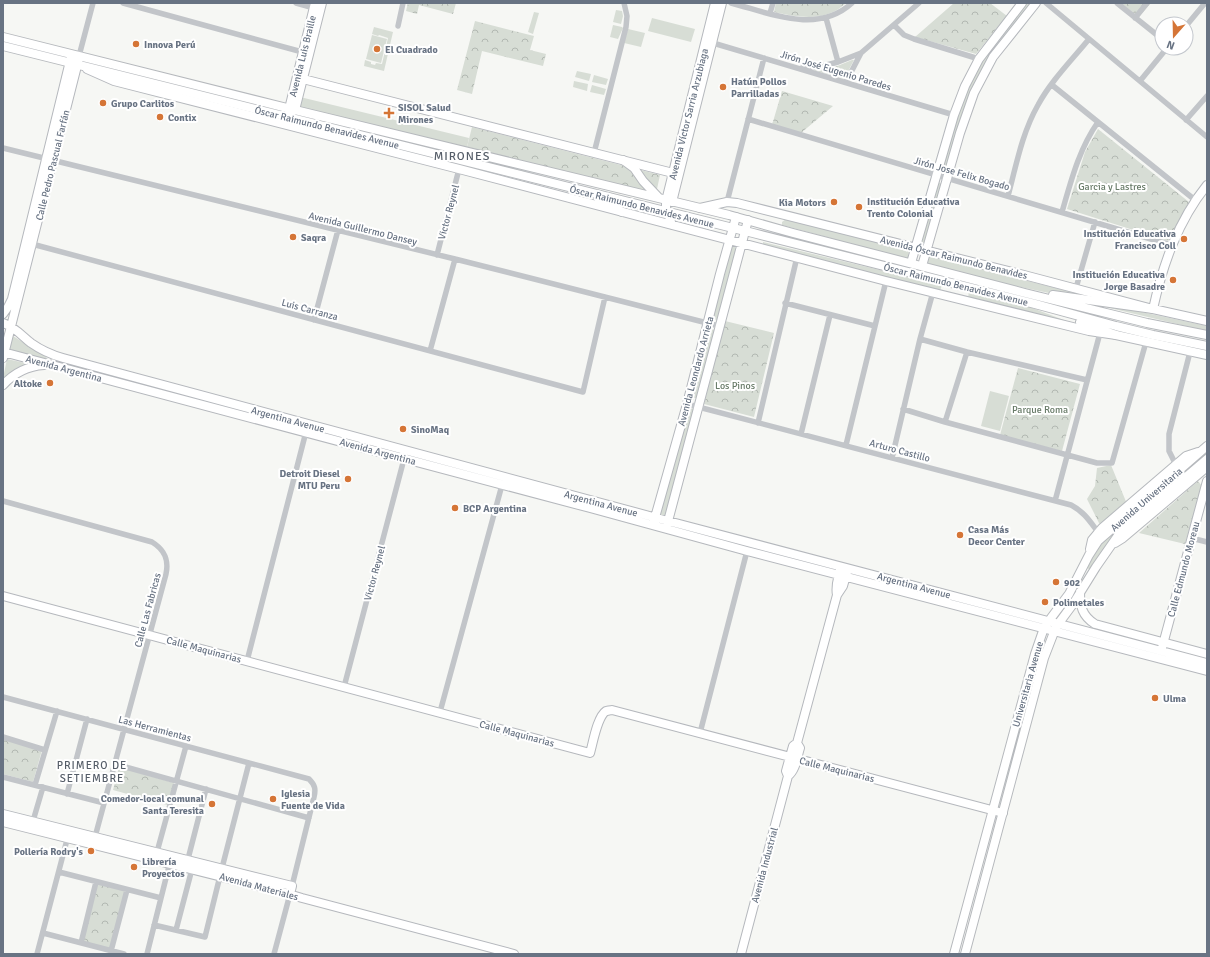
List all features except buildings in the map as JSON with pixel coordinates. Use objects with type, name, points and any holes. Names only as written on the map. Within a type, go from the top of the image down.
[{"type":"main road","name":"Avenida Luis Braille","points":[[300,128],[291,118],[292,110],[306,53],[322,3]]},
{"type":"main road","name":"Avenida Víctor Sarria Arzubiaga","points":[[672,225],[667,212],[666,200],[716,3]]},
{"type":"main road","name":"Avenida Víctor Sarria Arzubiaga","points":[[666,200],[712,43],[722,3]]},
{"type":"main road","points":[[911,263],[954,115],[965,86],[979,59],[1022,3]]},
{"type":"main road","points":[[922,266],[967,109],[979,81],[993,58],[1036,3]]},
{"type":"main road","name":"Avenida Luis Braille","points":[[292,110],[303,79],[314,5]]},
{"type":"main road","name":"Óscar Raimundo Benavides Avenue","points":[[3,37],[292,110],[666,200]]},
{"type":"main road","name":"Óscar Raimundo Benavides Avenue","points":[[3,46],[745,231],[1035,304],[1116,326],[1207,346]]},
{"type":"main road","name":"Calle Pedro Pascual Farfán","points":[[3,314],[12,299],[76,55]]},
{"type":"main road","name":"Óscar Raimundo Benavides Avenue","points":[[73,64],[114,81],[933,292],[1089,331],[1116,335]]},
{"type":"main road","points":[[303,79],[673,173]]},
{"type":"main road","name":"Calle Pedro Pascual Farfán","points":[[3,354],[32,244],[49,159]]},
{"type":"main road","points":[[623,160],[634,168],[642,181],[666,200]]},
{"type":"main road","points":[[1025,293],[1055,295],[1153,309],[1171,244],[1187,213],[1207,185]]},
{"type":"main road","points":[[591,193],[622,212]]},
{"type":"main road","name":"Avenida Óscar Raimundo Benavides","points":[[666,200],[748,220],[793,234],[1025,293]]},
{"type":"main road","name":"Avenida Óscar Raimundo Benavides","points":[[700,208],[727,202],[737,203],[1076,288],[1153,309],[1207,321]]},
{"type":"main road","name":"Avenida Leondardo Arrieta","points":[[654,521],[687,404],[736,217]]},
{"type":"main road","name":"Avenida Leondardo Arrieta","points":[[667,525],[748,220]]},
{"type":"main road","name":"Óscar Raimundo Benavides Avenue","points":[[1025,293],[1147,323],[1207,335]]},
{"type":"main road","points":[[1035,304],[1116,335],[1207,355]]},
{"type":"main road","name":"Argentina Avenue","points":[[3,323],[11,326],[38,348],[51,354],[307,428],[654,521],[747,551],[842,576],[1046,625],[1108,637],[1207,663]]},
{"type":"main road","name":"Avenida Argentina","points":[[3,354],[307,428],[404,459],[502,485]]},
{"type":"main road","points":[[3,385],[23,369],[52,365]]},
{"type":"main road","name":"Universitaria Avenue","points":[[954,954],[1035,654],[1046,625],[1069,594],[1089,555],[1092,540],[1098,532],[1186,456],[1205,448]]},
{"type":"main road","name":"Avenida Universitaria","points":[[1089,555],[1098,541],[1105,534],[1205,448]]},
{"type":"main road","name":"Universitaria Avenue","points":[[965,954],[1044,658],[1056,627],[1119,534],[1207,459]]},
{"type":"main road","name":"Universitaria Avenue","points":[[1112,545],[1123,538],[1207,467]]},
{"type":"main road","name":"Calle Edmundo Moreau","points":[[1161,651],[1206,483],[1193,478]]},
{"type":"main road","name":"Argentina Avenue","points":[[502,485],[654,521]]},
{"type":"main road","name":"Argentina Avenue","points":[[667,525],[845,567],[1046,625]]},
{"type":"main road","name":"Avenida Industrial","points":[[741,954],[788,776],[793,772],[793,758],[800,748],[797,743],[837,595],[836,589],[845,567]]},
{"type":"main road","points":[[1082,568],[1092,574]]},
{"type":"main road","points":[[1080,592],[1080,603],[1084,614],[1095,624],[1207,654]]},
{"type":"main road","name":"Calle Maquinarias","points":[[3,596],[248,660],[590,753],[602,715],[606,711],[612,710],[1003,813]]},
{"type":"main road","name":"Argentina Avenue","points":[[1056,627],[1207,671]]},
{"type":"main road","points":[[1108,637],[1110,628]]},
{"type":"main road","name":"Avenida Materiales","points":[[3,814],[33,821],[69,834],[171,860],[188,860],[221,872],[291,890],[514,954]]},
{"type":"main road","name":"Avenida Materiales","points":[[3,822],[69,834],[95,837],[157,852],[192,869],[221,872]]},
{"type":"main road","points":[[969,896],[980,898]]},
{"type":"street","name":"Calle Pedro Pascual Farfán","points":[[76,55],[92,3]]},
{"type":"street","points":[[123,3],[139,5],[306,53]]},
{"type":"street","points":[[296,3],[314,5]]},
{"type":"street","points":[[398,26],[404,3]]},
{"type":"street","points":[[594,153],[627,21],[624,3]]},
{"type":"street","points":[[731,3],[770,14],[800,20],[826,18],[836,14],[852,3]]},
{"type":"street","points":[[770,14],[773,3]]},
{"type":"street","points":[[796,68],[818,67],[838,62],[861,53],[919,3]]},
{"type":"street","points":[[1046,3],[1207,137]]},
{"type":"street","points":[[1116,3],[1154,33]]},
{"type":"street","points":[[1135,18],[1147,3]]},
{"type":"street","points":[[1194,16],[1205,3]]},
{"type":"street","points":[[826,18],[838,62]]},
{"type":"street","points":[[894,25],[904,35],[979,59]]},
{"type":"street","points":[[1008,196],[1024,138],[1037,106],[1089,39]]},
{"type":"street","name":"Jirón José Eugenio Paredes","points":[[712,43],[954,115]]},
{"type":"street","points":[[846,82],[861,53]]},
{"type":"street","points":[[1140,81],[1160,56]]},
{"type":"street","points":[[727,202],[764,58]]},
{"type":"street","points":[[1052,85],[1195,200]]},
{"type":"street","points":[[1186,120],[1207,96]]},
{"type":"street","name":"Jirón Jose Felix Bogado","points":[[748,120],[1171,244]]},
{"type":"street","points":[[1062,212],[1088,135],[1098,122]]},
{"type":"street","name":"Avenida Guillermo Dansey","points":[[3,148],[338,230],[719,326]]},
{"type":"street","name":"Victor Reynel","points":[[437,255],[459,169]]},
{"type":"street","points":[[1076,288],[1095,222]]},
{"type":"street","points":[[314,320],[338,230]]},
{"type":"street","name":"Luis Carranza","points":[[32,244],[583,392],[605,297]]},
{"type":"street","points":[[758,423],[797,257]]},
{"type":"street","points":[[430,351],[455,260]]},
{"type":"street","points":[[846,445],[886,280]]},
{"type":"street","points":[[892,458],[920,339],[933,292]]},
{"type":"street","points":[[785,303],[875,326]]},
{"type":"street","points":[[801,434],[830,315]]},
{"type":"street","points":[[1054,501],[1068,455],[1100,333]]},
{"type":"street","points":[[920,339],[967,352],[1087,380]]},
{"type":"street","points":[[903,409],[945,422],[1097,463],[1112,464],[1146,342]]},
{"type":"street","points":[[945,422],[967,352]]},
{"type":"street","points":[[1176,465],[1169,451],[1169,434],[1190,352]]},
{"type":"street","name":"Arturo Castillo","points":[[687,404],[1071,505],[1087,516],[1098,532]]},
{"type":"street","points":[[248,660],[307,428]]},
{"type":"street","name":"Victor Reynel","points":[[344,686],[404,459]]},
{"type":"street","points":[[440,712],[502,485]]},
{"type":"street","name":"Calle Las Fabricas","points":[[3,501],[152,542],[158,545],[165,554],[168,564],[95,837]]},
{"type":"street","points":[[1191,538],[1207,542]]},
{"type":"street","points":[[700,733],[747,551]]},
{"type":"street","name":"Las Herramientas","points":[[3,697],[309,779],[316,790],[309,818]]},
{"type":"street","points":[[35,786],[57,711]]},
{"type":"street","points":[[67,794],[87,719]]},
{"type":"street","points":[[3,737],[45,750]]},
{"type":"street","points":[[157,852],[186,746]]},
{"type":"street","points":[[154,925],[205,937],[249,763]]},
{"type":"street","points":[[115,764],[309,818],[274,954]]},
{"type":"street","points":[[3,777],[104,803]]},
{"type":"street","points":[[33,821],[43,787]]},
{"type":"street","points":[[188,860],[206,789]]},
{"type":"street","points":[[37,954],[69,834]]},
{"type":"street","points":[[147,954],[171,860]]},
{"type":"street","points":[[176,930],[192,869]]},
{"type":"street","points":[[59,872],[161,898]]},
{"type":"street","points":[[80,943],[96,882]]},
{"type":"street","points":[[112,951],[127,890]]},
{"type":"street","points":[[43,933],[124,954]]},
{"type":"green space","points":[[408,3],[456,3],[453,14],[419,5],[417,14],[406,11]]},
{"type":"green space","points":[[776,3],[846,3],[826,15],[804,17],[774,12]]},
{"type":"green space","points":[[954,3],[990,3],[1007,16],[976,54],[915,37]]},
{"type":"green space","points":[[1026,3],[1033,3],[1012,29],[962,117],[945,170],[942,169],[957,114],[967,87],[981,62]]},
{"type":"green space","points":[[1121,3],[1151,3],[1139,17]]},
{"type":"green space","points":[[616,10],[622,11],[623,16],[621,24],[613,22]]},
{"type":"green space","points":[[534,12],[539,13],[533,34],[528,32]]},
{"type":"green space","points":[[652,18],[695,29],[691,42],[648,31]]},
{"type":"green space","points":[[475,21],[534,36],[530,50],[546,54],[543,66],[482,51],[472,94],[457,90]]},
{"type":"green space","points":[[613,25],[623,28],[618,39],[610,37]]},
{"type":"green space","points":[[374,27],[393,32],[384,71],[364,66],[365,60],[375,65],[376,63],[382,64],[388,38],[372,34]]},
{"type":"green space","points":[[628,29],[645,33],[641,47],[624,43]]},
{"type":"green space","name":"El Cuadrado","points":[[372,35],[387,39],[381,63],[366,59]]},
{"type":"green space","points":[[854,60],[844,79],[809,69],[835,67]]},
{"type":"green space","points":[[577,71],[591,74],[589,81],[575,77]]},
{"type":"green space","points":[[594,75],[608,79],[606,85],[592,82]]},
{"type":"green space","points":[[574,81],[588,84],[587,91],[573,87]]},
{"type":"green space","points":[[592,85],[606,89],[604,95],[590,92]]},
{"type":"green space","points":[[782,91],[833,106],[801,133],[772,125]]},
{"type":"green space","points":[[300,97],[469,138],[467,147],[299,107]]},
{"type":"green space","points":[[472,127],[660,175],[657,189],[651,193],[467,147]]},
{"type":"green space","name":"Garcia y Lastres","points":[[1098,129],[1189,202],[1168,241],[1067,209],[1085,152]]},
{"type":"green space","points":[[938,182],[942,184],[925,243],[921,242]]},
{"type":"green space","points":[[786,219],[909,250],[908,259],[782,225],[782,222]]},
{"type":"green space","points":[[763,242],[942,285],[940,291],[763,246]]},
{"type":"green space","points":[[732,246],[736,249],[717,320],[711,318]]},
{"type":"green space","points":[[929,256],[1107,301],[1063,296],[987,280],[929,264],[927,263],[927,257]]},
{"type":"green space","points":[[969,291],[1027,306],[1077,325],[968,298]]},
{"type":"green space","points":[[1097,305],[1137,311],[1207,326],[1207,331]]},
{"type":"green space","name":"Los Pinos","points":[[725,321],[774,333],[754,417],[704,404]]},
{"type":"green space","points":[[708,328],[715,331],[697,398],[692,398]]},
{"type":"green space","points":[[13,336],[46,357],[49,361],[9,349]]},
{"type":"green space","points":[[7,359],[34,365],[19,369],[3,378]]},
{"type":"green space","name":"Parque Roma","points":[[1018,368],[1080,384],[1062,451],[1000,435]]},
{"type":"green space","points":[[990,391],[1009,396],[1000,431],[981,426]]},
{"type":"green space","points":[[689,408],[695,409],[666,517],[660,515]]},
{"type":"green space","points":[[1207,451],[1207,458],[1107,547],[1091,570],[1087,568],[1098,548],[1107,538]]},
{"type":"green space","points":[[1111,465],[1127,504],[1100,525],[1087,499],[1095,486],[1097,468]]},
{"type":"green space","points":[[1198,481],[1202,486],[1185,544],[1139,533]]},
{"type":"green space","points":[[3,739],[42,750],[33,782],[3,774]]},
{"type":"green space","points":[[119,767],[174,783],[167,805],[113,790]]},
{"type":"green space","points":[[97,883],[125,891],[111,949],[82,942]]},
{"type":"place","name":"Innova Perú","points":[[136,44]]},
{"type":"place","name":"El Cuadrado","points":[[377,49]]},
{"type":"place","name":"Hatún Pollos Parrilladas","points":[[723,87]]},
{"type":"place","name":"Grupo Carlitos","points":[[103,103]]},
{"type":"place","name":"SISOL Salud Mirones","points":[[389,113]]},
{"type":"place","name":"Contix","points":[[160,117]]},
{"type":"place","name":"Kia Motors","points":[[834,202]]},
{"type":"place","name":"Institución Educativa Trento Colonial","points":[[859,207]]},
{"type":"place","name":"Saqra","points":[[293,237]]},
{"type":"place","name":"Institución Educativa Francisco Coll","points":[[1184,239]]},
{"type":"place","name":"Institución Educativa Jorge Basadre","points":[[1173,280]]},
{"type":"place","name":"Altoke","points":[[50,383]]},
{"type":"place","name":"SinoMaq","points":[[403,429]]},
{"type":"place","name":"Detroit Diesel MTU Peru","points":[[348,479]]},
{"type":"place","name":"BCP Argentina","points":[[455,508]]},
{"type":"place","name":"Casa Más Decor Center","points":[[960,535]]},
{"type":"place","name":"902","points":[[1056,582]]},
{"type":"place","name":"Polimetales","points":[[1045,602]]},
{"type":"place","name":"Ulma","points":[[1155,698]]},
{"type":"place","name":"Iglesia Fuente de Vida","points":[[273,799]]},
{"type":"place","name":"Comedor-local comunal Santa Teresita","points":[[212,804]]},
{"type":"place","name":"Pollería Rodry's","points":[[91,851]]},
{"type":"place","name":"Librería Proyectos","points":[[134,867]]},
{"type":"district","name":"MIRONES","points":[[462,156]]},
{"type":"district","name":"PRIMERO DE SETIEMBRE","points":[[92,771]]}]
